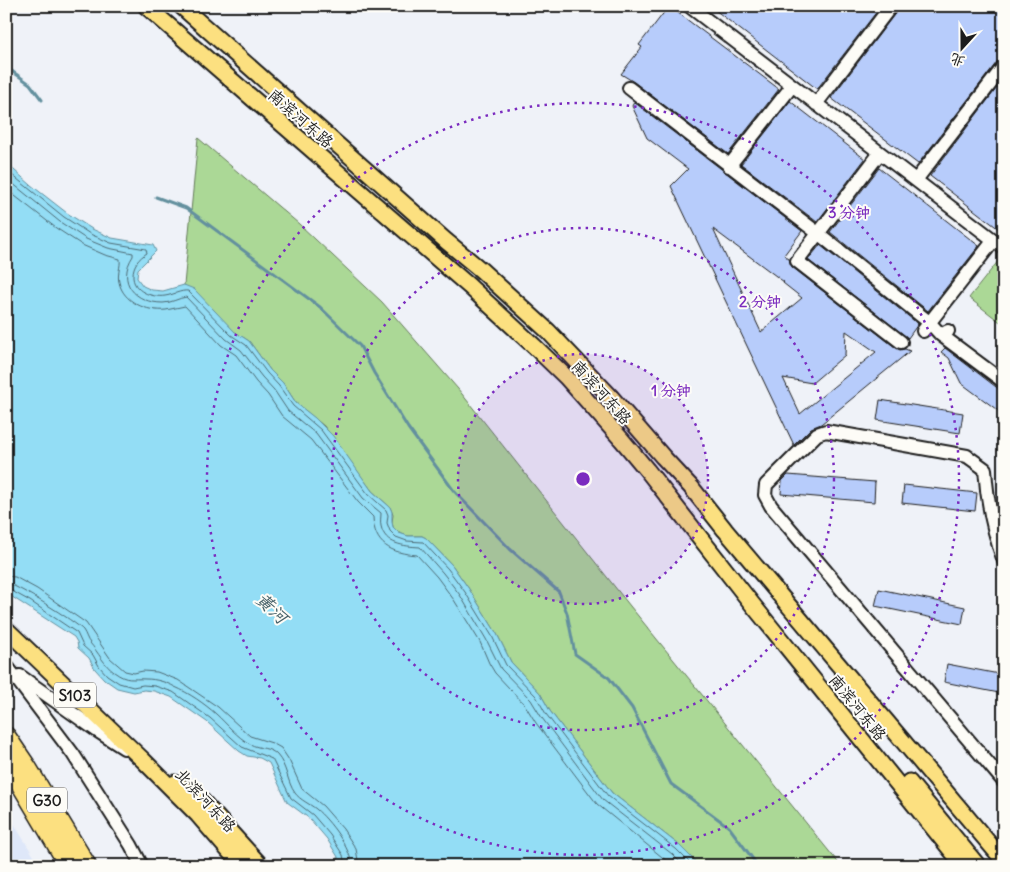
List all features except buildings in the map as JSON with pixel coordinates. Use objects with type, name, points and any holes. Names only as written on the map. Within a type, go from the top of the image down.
[{"type":"highway","name":"G30","points":[[6,736],[27,767],[86,866]]},
{"type":"highway","name":"G30","points":[[6,760],[69,866]]},
{"type":"main road","points":[[152,11],[170,6]]},
{"type":"main road","name":"南滨河东路","points":[[180,6],[541,324],[610,396],[662,457],[691,487],[725,530],[1004,861]]},
{"type":"main road","name":"南滨河东路","points":[[152,11],[469,286],[566,377],[622,440],[964,866]]},
{"type":"main road","points":[[706,546],[725,530]]},
{"type":"main road","points":[[752,604],[784,632],[978,866]]},
{"type":"main road","name":"北滨河东路","points":[[6,629],[144,760],[198,816],[242,866]]},
{"type":"main road","name":"北滨河东路","points":[[144,760],[202,801],[261,866]]},
{"type":"street","points":[[816,104],[891,6]]},
{"type":"street","points":[[695,8],[792,86],[999,244],[926,327]]},
{"type":"street","points":[[916,180],[1004,66]]},
{"type":"street","points":[[729,166],[792,86]]},
{"type":"street","points":[[629,88],[819,234],[926,327],[945,333],[1004,382]]},
{"type":"street","points":[[880,153],[797,261],[901,342]]},
{"type":"street","points":[[1004,561],[997,542],[986,495],[986,469],[967,456],[826,430],[817,434],[766,485],[765,495],[771,506],[1004,782]]},
{"type":"street","points":[[8,667],[99,732],[144,760]]},
{"type":"street","points":[[8,667],[73,754],[131,845],[142,866]]},
{"type":"shaded area","points":[[6,811],[40,866],[6,866]]},
{"type":"green space","points":[[198,138],[299,224],[382,302],[458,389],[630,606],[841,866],[700,866],[679,845],[612,793],[550,711],[540,693],[511,662],[497,634],[452,565],[426,538],[399,533],[393,527],[393,515],[390,507],[372,491],[324,426],[296,403],[283,383],[270,370],[249,341],[235,332],[184,285]]},
{"type":"green space","points":[[999,260],[1004,264],[1004,325],[969,298]]},
{"type":"water","name":"黄河","points":[[6,163],[67,213],[92,229],[112,238],[153,245],[156,251],[138,269],[137,278],[143,286],[152,290],[163,291],[184,285],[194,289],[235,332],[249,341],[270,370],[283,383],[296,403],[333,436],[372,491],[390,507],[393,527],[399,533],[408,536],[422,536],[426,538],[452,565],[497,634],[511,662],[540,693],[550,711],[612,793],[679,845],[700,866],[341,866],[327,839],[310,819],[287,802],[269,763],[260,758],[247,756],[239,751],[207,722],[171,697],[154,691],[134,692],[117,688],[104,679],[95,669],[89,658],[78,648],[74,637],[6,593]]},
{"type":"waterway","points":[[6,67],[30,84],[42,100]]},
{"type":"waterway","points":[[156,197],[186,208],[320,307],[360,346],[374,373],[408,428],[454,491],[510,549],[559,592],[567,613],[575,654],[609,678],[632,708],[671,784],[729,827],[758,866]]}]
